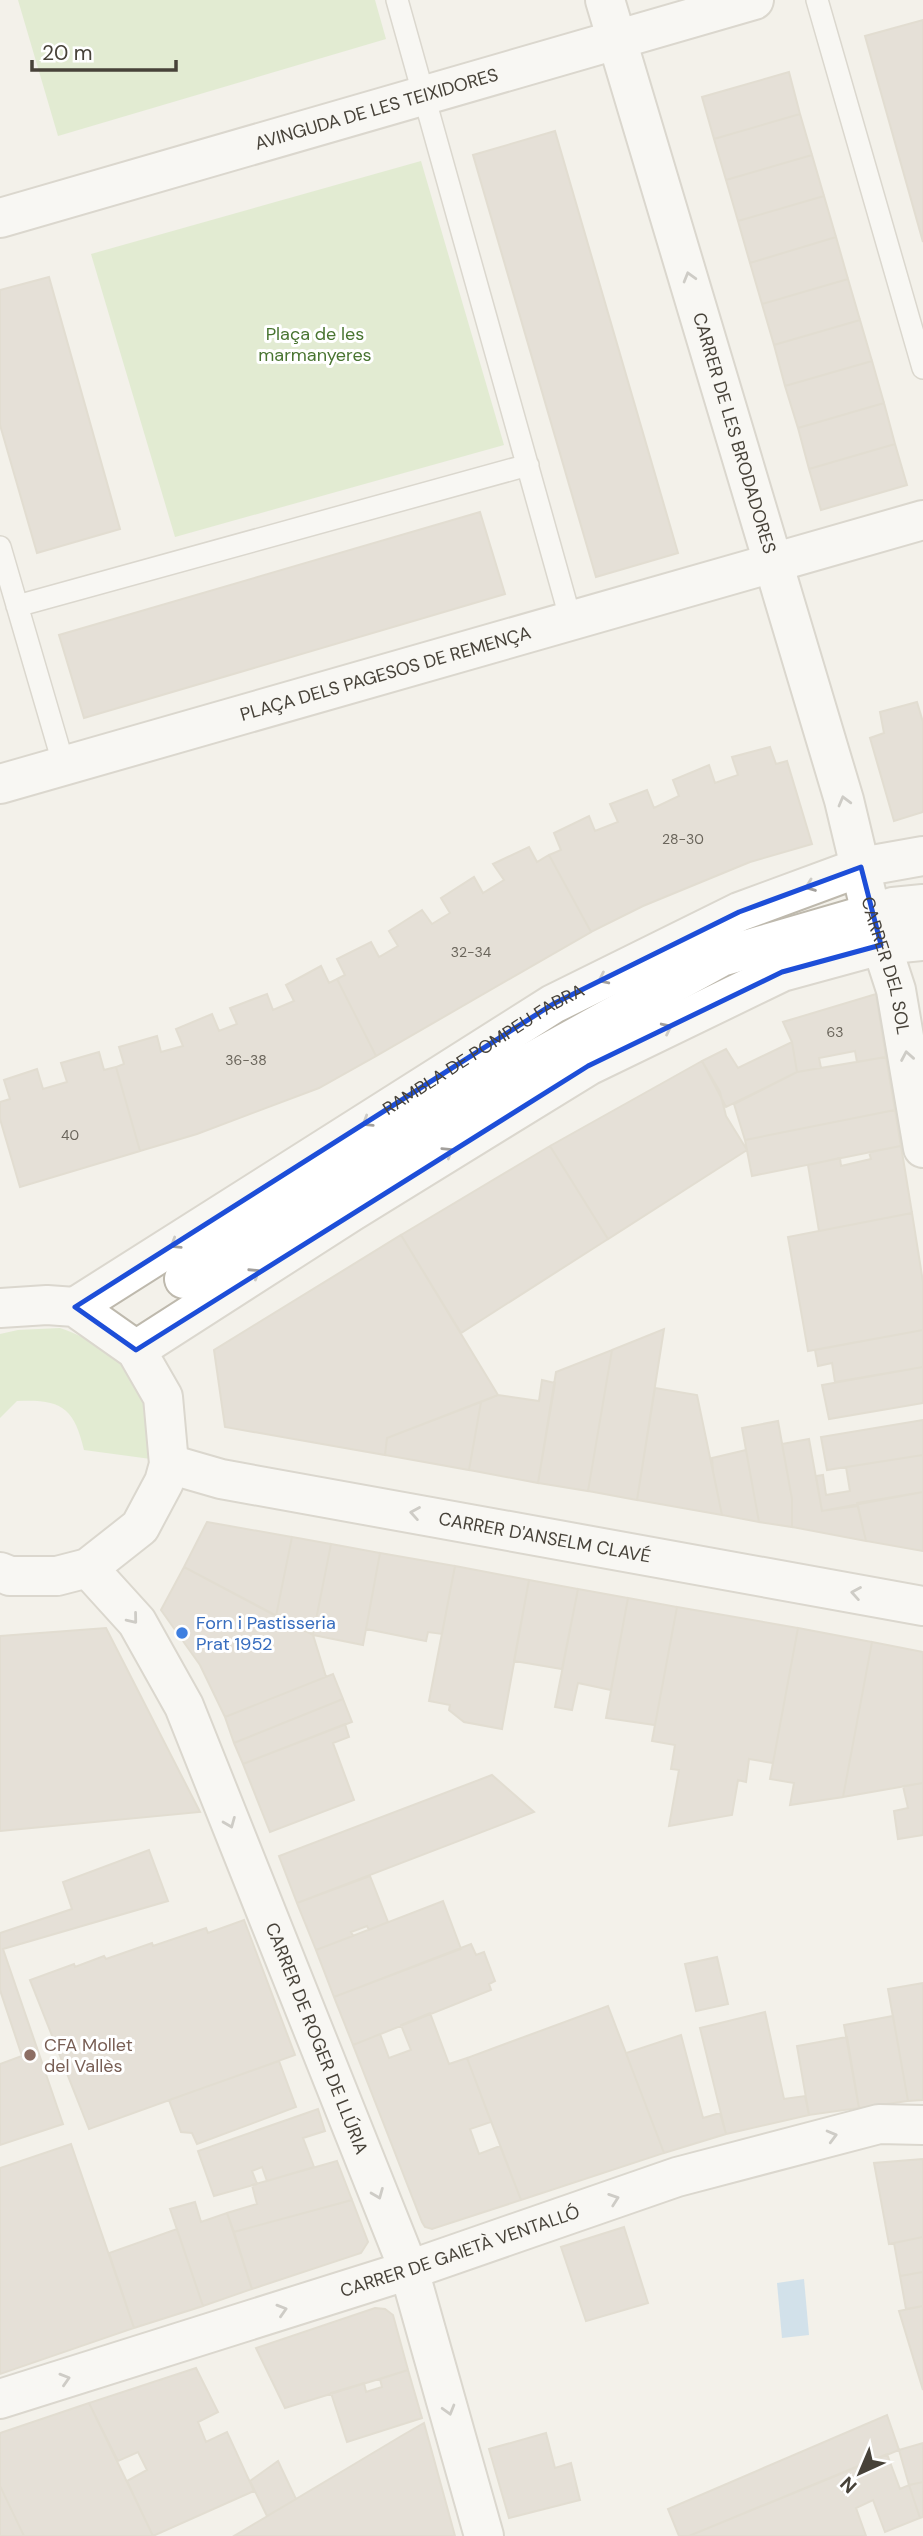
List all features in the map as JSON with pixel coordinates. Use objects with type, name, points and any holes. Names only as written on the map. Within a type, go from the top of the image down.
[{"type":"street","name":"CARRER DE LES BRODADORES","points":[[605,0],[844,800],[860,867]]},
{"type":"street","name":"AVINGUDA DE LES TEIXIDORES","points":[[0,218],[754,0]]},
{"type":"street","name":"PLAÇA DELS PAGESOS DE REMENÇA","points":[[0,784],[923,520]]},
{"type":"street","name":"RAMBLA DE POMPEU FABRA","points":[[75,1307],[553,1004],[739,912],[860,867],[923,856]]},
{"type":"street","name":"CARRER DEL SOL","points":[[860,867],[896,990],[923,1148]]},
{"type":"street","name":"RAMBLA DE POMPEU FABRA","points":[[136,1350],[340,1219],[588,1066],[923,904]]},
{"type":"street","name":"RAMBLA DE POMPEU FABRA","points":[[184,1279],[500,1079],[721,957],[876,929],[923,941]]},
{"type":"street","points":[[0,1308],[47,1305],[75,1307],[136,1350],[163,1397],[169,1464],[164,1482],[140,1527],[88,1568],[57,1576],[9,1576],[0,1572]]},
{"type":"street","name":"CARRER D'ANSELM CLAVÉ","points":[[169,1464],[221,1479],[923,1606]]},
{"type":"street","name":"CARRER DE ROGER DE LLÚRIA","points":[[88,1568],[137,1622],[184,1706],[409,2270],[484,2536]]},
{"type":"street","name":"CARRER DE GAIETÀ VENTALLÓ","points":[[0,2399],[409,2270],[677,2177],[879,2124],[923,2125]]},
{"type":"lane","points":[[397,0],[571,621]]},
{"type":"lane","points":[[817,0],[921,355]]},
{"type":"lane","points":[[17,606],[528,465]]},
{"type":"lane","points":[[0,547],[64,766]]},
{"type":"highlighted area","points":[[861,867],[881,945],[782,972],[588,1066],[136,1350],[75,1307],[553,1004],[739,912]]},
{"type":"green space","points":[[18,0],[375,0],[386,39],[58,136]]},
{"type":"green space","name":"Plaça de les marmanyeres","points":[[421,161],[504,445],[175,537],[91,254]]},
{"type":"green space","points":[[60,1328],[103,1349],[119,1361],[131,1376],[146,1412],[151,1459],[84,1450],[76,1424],[70,1415],[55,1404],[17,1401],[0,1418],[0,1334],[18,1330]]},
{"type":"water","points":[[804,2279],[809,2335],[782,2338],[777,2283]]},
{"type":"building","points":[[923,20],[923,242],[865,36]]},
{"type":"building","points":[[789,72],[800,114],[714,139],[702,97]]},
{"type":"building","points":[[800,114],[812,155],[726,180],[714,139]]},
{"type":"building","points":[[555,131],[678,553],[596,577],[473,155]]},
{"type":"building","points":[[812,155],[824,196],[738,221],[726,180]]},
{"type":"building","points":[[824,196],[836,237],[750,263],[738,221]]},
{"type":"building","points":[[836,237],[848,279],[762,304],[750,263]]},
{"type":"building","points":[[49,277],[120,529],[37,553],[0,425],[0,290]]},
{"type":"building","points":[[848,279],[860,320],[774,345],[762,304]]},
{"type":"building","points":[[860,320],[872,361],[785,386],[774,345]]},
{"type":"building","points":[[872,361],[884,403],[798,428],[785,386]]},
{"type":"building","points":[[884,403],[895,444],[809,469],[798,428]]},
{"type":"building","points":[[895,444],[907,485],[821,510],[809,469]]},
{"type":"building","points":[[480,512],[505,594],[84,718],[59,635]]},
{"type":"building","points":[[917,702],[923,722],[923,812],[894,821],[870,738],[884,733],[880,712]]},
{"type":"building","points":[[770,747],[776,764],[787,761],[812,844],[750,862],[643,906],[591,932],[549,855],[561,850],[554,833],[589,816],[595,831],[618,822],[610,804],[647,790],[654,808],[679,796],[673,780],[709,765],[715,783],[738,775],[732,757]]},
{"type":"building","points":[[529,847],[537,862],[549,855],[591,932],[376,1056],[337,979],[345,975],[337,959],[371,942],[379,957],[398,946],[389,931],[422,910],[432,924],[450,913],[441,898],[474,877],[483,893],[504,880],[493,864]]},
{"type":"building","points":[[321,966],[329,983],[337,979],[376,1056],[319,1088],[197,1134],[140,1151],[116,1067],[124,1064],[119,1047],[157,1036],[161,1052],[183,1046],[176,1029],[212,1014],[219,1031],[237,1024],[230,1008],[267,994],[273,1010],[294,1001],[286,985]]},
{"type":"building","points":[[876,994],[886,1057],[857,1062],[855,1051],[819,1058],[821,1068],[797,1072],[792,1042],[783,1022]]},
{"type":"building","points":[[792,1042],[797,1072],[726,1107],[702,1061],[726,1049],[738,1068]]},
{"type":"building","points":[[99,1052],[104,1070],[116,1067],[140,1151],[20,1187],[0,1119],[0,1102],[10,1099],[4,1080],[37,1069],[43,1089],[67,1082],[61,1063]]},
{"type":"building","points":[[886,1057],[895,1110],[745,1140],[734,1104],[797,1072]]},
{"type":"building","points":[[702,1061],[720,1092],[726,1116],[747,1150],[608,1239],[550,1146]]},
{"type":"building","points":[[895,1110],[901,1146],[752,1176],[745,1140]]},
{"type":"building","points":[[550,1146],[608,1239],[461,1333],[401,1235]]},
{"type":"building","points":[[901,1146],[912,1213],[819,1231],[808,1165],[840,1158],[841,1166],[871,1159],[869,1152]]},
{"type":"building","points":[[912,1213],[923,1282],[923,1330],[808,1351],[788,1237]]},
{"type":"building","points":[[401,1235],[498,1395],[387,1438],[385,1455],[225,1427],[214,1350]]},
{"type":"building","points":[[664,1329],[637,1500],[588,1491],[612,1350]]},
{"type":"building","points":[[923,1330],[923,1367],[835,1382],[832,1363],[818,1366],[815,1350]]},
{"type":"building","points":[[612,1350],[588,1491],[538,1483],[556,1372]]},
{"type":"building","points":[[923,1367],[923,1403],[829,1419],[822,1385]]},
{"type":"building","points":[[542,1380],[555,1383],[538,1483],[469,1470],[481,1402],[498,1395],[539,1401]]},
{"type":"building","points":[[655,1388],[697,1395],[722,1515],[637,1500]]},
{"type":"building","points":[[481,1402],[469,1470],[385,1455],[387,1438]]},
{"type":"building","points":[[923,1420],[923,1455],[827,1470],[821,1437]]},
{"type":"building","points":[[778,1421],[792,1499],[792,1527],[759,1522],[742,1428]]},
{"type":"building","points":[[809,1439],[822,1511],[858,1506],[866,1541],[792,1527],[792,1499],[782,1444]]},
{"type":"building","points":[[746,1450],[759,1522],[722,1515],[713,1471],[712,1458]]},
{"type":"building","points":[[923,1455],[923,1492],[822,1511],[816,1476],[823,1475],[826,1495],[850,1491],[846,1467]]},
{"type":"building","points":[[923,1492],[923,1551],[866,1541],[857,1503]]},
{"type":"building","points":[[207,1522],[292,1537],[276,1616],[184,1567]]},
{"type":"building","points":[[292,1537],[331,1544],[313,1635],[276,1616]]},
{"type":"building","points":[[331,1544],[380,1553],[363,1645],[313,1635]]},
{"type":"building","points":[[380,1553],[455,1566],[442,1634],[428,1632],[426,1641],[366,1629]]},
{"type":"building","points":[[455,1566],[529,1580],[502,1729],[464,1722],[449,1710],[450,1705],[429,1701]]},
{"type":"building","points":[[184,1567],[313,1635],[326,1677],[225,1717],[200,1665],[161,1610]]},
{"type":"building","points":[[529,1580],[578,1589],[562,1669],[514,1661]]},
{"type":"building","points":[[578,1589],[628,1598],[611,1690],[578,1683],[572,1710],[555,1707]]},
{"type":"building","points":[[628,1598],[677,1607],[655,1725],[606,1718]]},
{"type":"building","points":[[677,1607],[798,1628],[773,1763],[749,1759],[746,1782],[738,1780],[732,1815],[669,1826],[679,1770],[671,1769],[675,1745],[652,1741]]},
{"type":"building","points":[[106,1628],[200,1812],[0,1831],[0,1636]]},
{"type":"building","points":[[798,1628],[872,1642],[843,1797],[790,1805],[794,1783],[770,1779]]},
{"type":"building","points":[[872,1642],[923,1652],[923,1783],[843,1797]]},
{"type":"building","points":[[333,1674],[343,1699],[234,1743],[225,1717]]},
{"type":"building","points":[[343,1699],[352,1722],[243,1764],[234,1743]]},
{"type":"building","points":[[345,1724],[349,1737],[333,1743],[354,1800],[270,1832],[243,1764]]},
{"type":"building","points":[[492,1775],[534,1812],[297,1903],[279,1856]]},
{"type":"building","points":[[923,1783],[923,1835],[898,1839],[894,1811],[908,1808],[903,1786]]},
{"type":"building","points":[[149,1850],[168,1901],[3,1949],[63,2124],[0,2145],[0,2064],[22,2056],[0,1990],[0,1933],[72,1909],[63,1882]]},
{"type":"building","points":[[370,1876],[388,1922],[369,1930],[367,1926],[351,1932],[353,1936],[316,1950],[297,1903]]},
{"type":"building","points":[[443,1901],[461,1949],[334,1997],[316,1950]]},
{"type":"building","points":[[244,1920],[295,2055],[89,2129],[30,1980],[74,1964],[75,1967],[104,1956],[106,1959],[206,1928],[208,1933]]},
{"type":"building","points":[[471,1944],[476,1955],[484,1952],[495,1981],[489,1984],[491,1990],[353,2045],[334,1997]]},
{"type":"building","points":[[717,1957],[728,2004],[696,2011],[685,1964]]},
{"type":"building","points":[[923,1983],[923,2100],[908,2101],[888,1989]]},
{"type":"building","points":[[608,2006],[664,2153],[521,2200],[467,2058]]},
{"type":"building","points":[[765,2012],[784,2099],[805,2096],[809,2115],[726,2134],[700,2028]]},
{"type":"building","points":[[430,2013],[449,2064],[467,2058],[491,2122],[470,2129],[479,2154],[500,2146],[521,2200],[432,2229],[425,2227],[422,2222],[353,2045],[380,2034],[389,2058],[411,2050],[401,2025]]},
{"type":"building","points":[[893,2016],[908,2101],[859,2108],[844,2025]]},
{"type":"building","points":[[681,2035],[703,2118],[720,2113],[726,2134],[664,2153],[626,2053]]},
{"type":"building","points":[[847,2037],[859,2108],[809,2115],[797,2046]]},
{"type":"building","points":[[279,2061],[296,2107],[197,2144],[192,2133],[181,2132],[169,2100]]},
{"type":"building","points":[[318,2109],[325,2131],[303,2138],[314,2167],[267,2181],[262,2167],[252,2171],[257,2184],[214,2196],[198,2151]]},
{"type":"building","points":[[71,2144],[134,2328],[0,2374],[0,2168]]},
{"type":"building","points":[[923,2159],[923,2237],[889,2244],[874,2163]]},
{"type":"building","points":[[337,2161],[352,2200],[234,2232],[227,2213],[257,2204],[252,2185]]},
{"type":"building","points":[[352,2200],[368,2242],[361,2253],[252,2289],[234,2232]]},
{"type":"building","points":[[195,2202],[201,2222],[227,2213],[252,2289],[203,2306],[170,2209]]},
{"type":"building","points":[[624,2227],[648,2303],[586,2321],[561,2247]]},
{"type":"building","points":[[177,2229],[203,2306],[134,2328],[109,2253]]},
{"type":"building","points":[[923,2237],[923,2272],[900,2276],[894,2243]]},
{"type":"building","points":[[923,2272],[923,2306],[906,2309],[900,2276]]},
{"type":"building","points":[[923,2306],[923,2390],[899,2311]]},
{"type":"building","points":[[375,2308],[385,2309],[393,2315],[408,2370],[285,2408],[256,2348]]},
{"type":"building","points":[[196,2368],[218,2412],[198,2422],[206,2442],[227,2432],[254,2491],[153,2536],[127,2481],[147,2470],[138,2452],[118,2461],[89,2403]]},
{"type":"building","points":[[408,2370],[422,2418],[347,2442],[331,2393],[364,2383],[366,2392],[382,2387],[380,2379]]},
{"type":"building","points":[[89,2403],[153,2536],[24,2536],[0,2486],[0,2433]]},
{"type":"building","points":[[887,2415],[899,2450],[689,2536],[679,2536],[668,2509]]},
{"type":"building","points":[[424,2423],[455,2536],[234,2536],[403,2435]]},
{"type":"building","points":[[546,2433],[555,2468],[571,2463],[580,2500],[509,2518],[489,2449]]},
{"type":"building","points":[[923,2443],[923,2482],[909,2485],[899,2450]]},
{"type":"building","points":[[887,2454],[900,2489],[909,2485],[920,2518],[885,2532],[873,2500],[856,2508],[866,2536],[689,2536]]},
{"type":"building","points":[[278,2461],[296,2499],[267,2516],[250,2481]]},
{"type":"building","points":[[923,2482],[923,2517],[920,2518],[909,2485]]},
{"type":"building","points":[[0,2486],[24,2536],[0,2536]]},
{"type":"place","name":"Forn i Pastisseria Prat 1952","points":[[182,1633]]},
{"type":"place","name":"CFA Mollet del Vallès","points":[[30,2055]]}]
